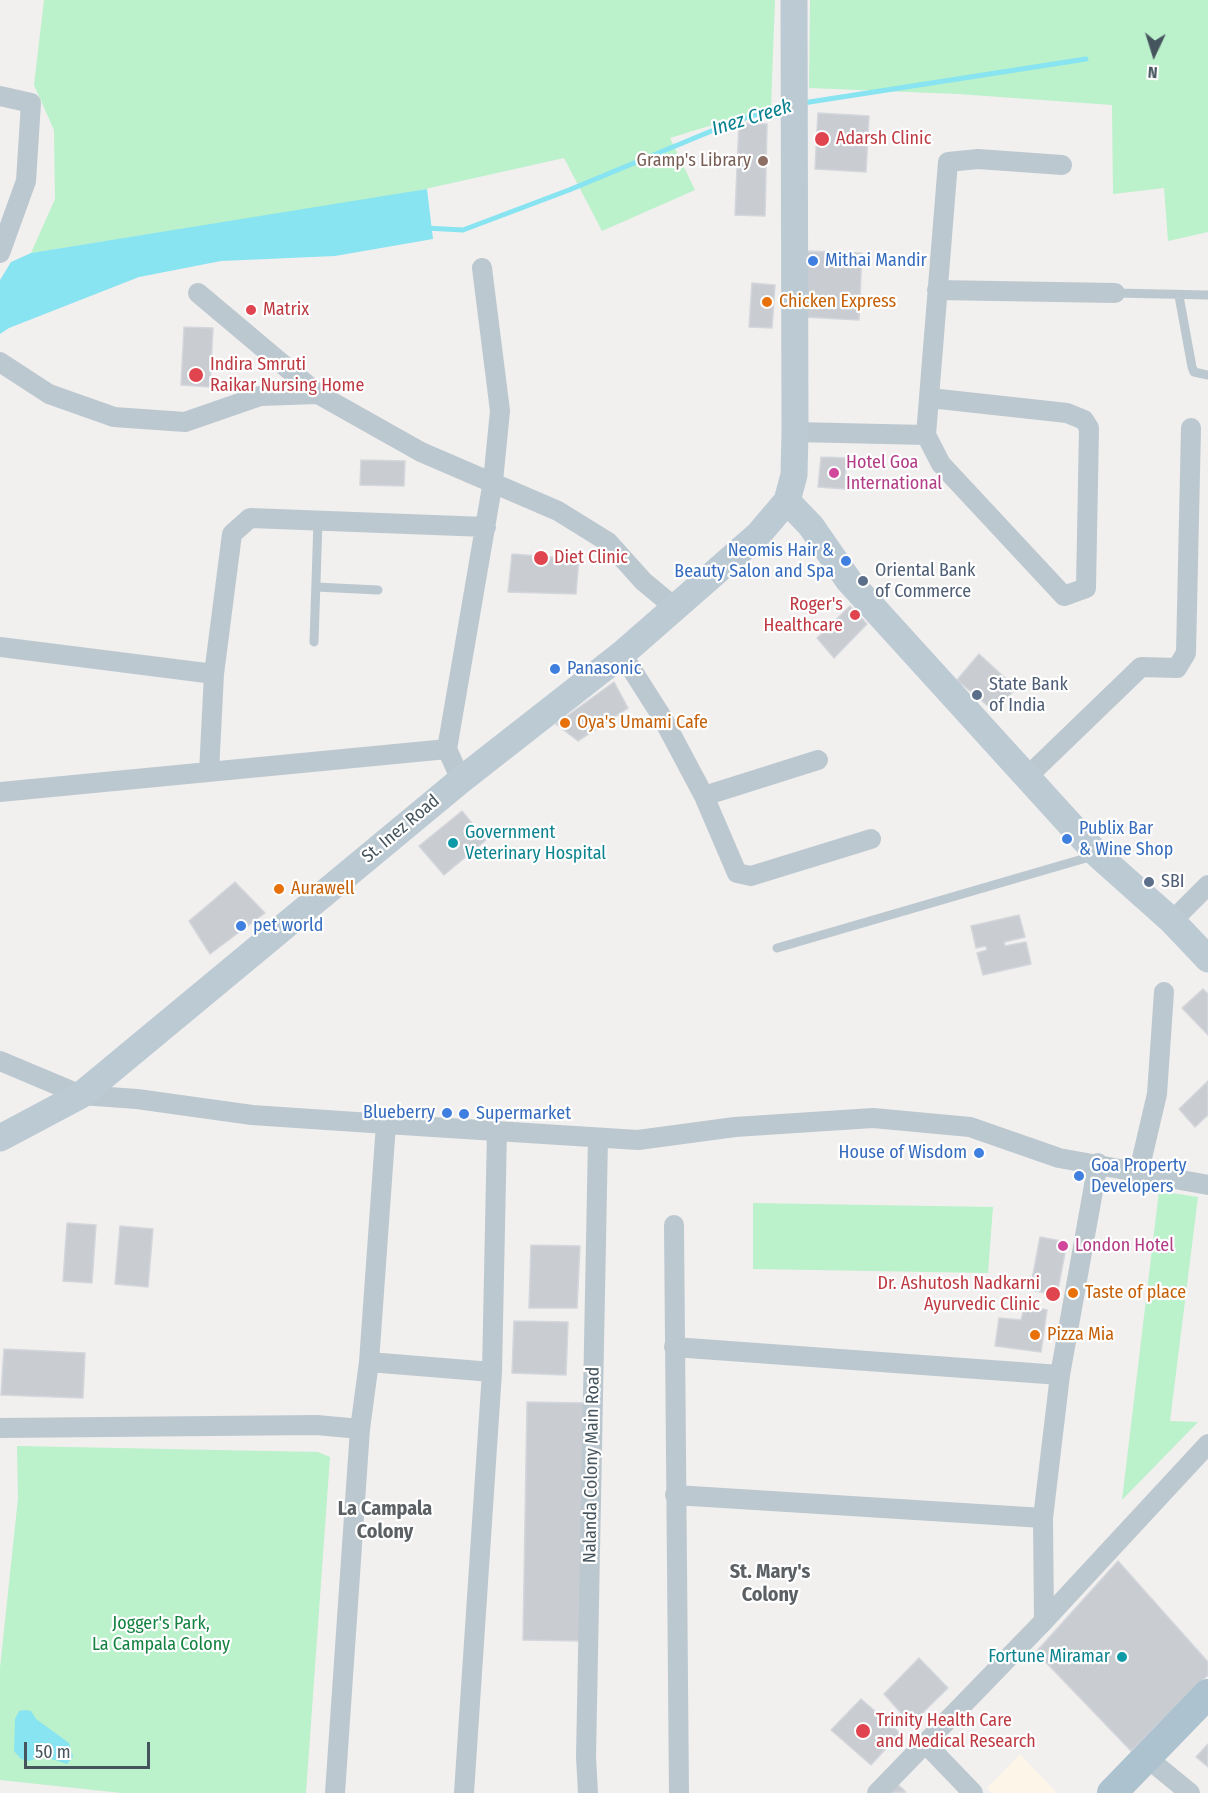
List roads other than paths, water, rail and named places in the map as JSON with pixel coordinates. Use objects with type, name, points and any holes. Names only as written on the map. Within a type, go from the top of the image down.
[{"type":"main road","points":[[794,0],[795,432],[794,475],[787,501],[812,526],[849,581],[1098,855],[1172,921],[1208,959]]},
{"type":"main road","name":"St. Inez Road","points":[[0,1138],[81,1095],[461,780],[622,654],[673,606],[759,535],[787,501]]},
{"type":"main road","points":[[1112,1793],[1208,1694]]},
{"type":"main road","points":[[1130,1793],[1208,1715]]},
{"type":"street","points":[[0,96],[31,103],[26,181],[0,253]]},
{"type":"street","points":[[930,398],[1067,413],[1083,420],[1089,428],[1086,588],[1064,596],[941,464],[926,435],[948,162],[978,159],[1062,165]]},
{"type":"street","points":[[461,780],[447,749],[486,527],[500,411],[482,268]]},
{"type":"street","points":[[937,290],[1115,293]]},
{"type":"street","points":[[198,293],[318,394],[421,452],[493,481],[558,512],[608,542],[643,581],[673,606]]},
{"type":"street","points":[[0,362],[49,394],[114,417],[185,422],[260,396],[318,394]]},
{"type":"street","points":[[1028,776],[1141,667],[1177,669],[1186,653],[1191,428]]},
{"type":"street","points":[[795,432],[926,435]]},
{"type":"street","points":[[209,772],[214,674],[232,534],[250,518],[486,527]]},
{"type":"street","points":[[0,647],[214,674]]},
{"type":"street","points":[[622,654],[662,717],[704,796],[737,873],[751,876],[871,839]]},
{"type":"street","points":[[0,792],[447,749]]},
{"type":"street","points":[[704,796],[818,760]]},
{"type":"street","points":[[1172,921],[1208,885]]},
{"type":"street","points":[[1139,1171],[1157,1094],[1164,993]]},
{"type":"street","points":[[0,1061],[81,1095],[137,1099],[252,1114],[598,1138],[638,1140],[735,1127],[873,1118],[970,1128],[1059,1158],[1098,1163],[1208,1185]]},
{"type":"street","points":[[335,1793],[360,1429],[369,1362],[386,1124]]},
{"type":"street","points":[[464,1793],[492,1372],[497,1130]]},
{"type":"street","name":"Nalanda Colony Main Road","points":[[588,1793],[586,1756],[598,1138]]},
{"type":"street","points":[[1044,1621],[1043,1518],[1060,1375],[1098,1163]]},
{"type":"street","points":[[674,1225],[679,1793]]},
{"type":"street","points":[[674,1347],[1060,1375]]},
{"type":"street","points":[[369,1362],[492,1372]]},
{"type":"street","points":[[0,1428],[317,1425],[360,1429]]},
{"type":"street","points":[[877,1793],[1044,1621],[1208,1444]]},
{"type":"street","points":[[675,1495],[1043,1518]]},
{"type":"street","points":[[926,1744],[973,1793]]},
{"type":"street","points":[[1157,1766],[1190,1793]]},
{"type":"lane","points":[[1115,293],[1208,295]]},
{"type":"lane","points":[[1179,296],[1192,367],[1194,372],[1208,375]]},
{"type":"lane","points":[[314,642],[318,521]]},
{"type":"lane","points":[[316,587],[378,590]]},
{"type":"lane","points":[[777,948],[1098,855]]},
{"type":"water","points":[[427,189],[433,239],[335,256],[221,261],[139,277],[9,328],[0,334],[0,280],[11,262],[31,253]]},
{"type":"water","points":[[19,1711],[31,1711],[36,1719],[69,1743],[73,1757],[67,1764],[42,1756],[29,1761],[21,1759],[14,1751],[15,1719]]},
{"type":"waterway","name":"Inez Creek","points":[[803,103],[1086,59]]},
{"type":"waterway","name":"Inez Creek","points":[[426,228],[463,230],[569,190],[738,120],[785,106]]},
{"type":"place","name":"Adarsh Clinic","points":[[822,139]]},
{"type":"place","name":"Gramp's Library","points":[[763,161]]},
{"type":"place","name":"Mithai Mandir","points":[[813,261]]},
{"type":"place","name":"Chicken Express","points":[[767,302]]},
{"type":"place","name":"Matrix","points":[[251,310]]},
{"type":"place","name":"Indira Smruti Raikar Nursing Home","points":[[196,375]]},
{"type":"place","name":"Hotel Goa International","points":[[834,473]]},
{"type":"place","name":"Diet Clinic","points":[[541,558]]},
{"type":"place","name":"Neomis Hair & Beauty Salon and Spa","points":[[846,561]]},
{"type":"place","name":"Oriental Bank of Commerce","points":[[863,581]]},
{"type":"place","name":"Roger's Healthcare","points":[[855,615]]},
{"type":"place","name":"Panasonic","points":[[555,669]]},
{"type":"place","name":"State Bank of India","points":[[977,695]]},
{"type":"place","name":"Oya's Umami Cafe","points":[[565,723]]},
{"type":"place","name":"Publix Bar & Wine Shop","points":[[1067,839]]},
{"type":"place","name":"Government Veterinary Hospital","points":[[453,843]]},
{"type":"place","name":"SBI","points":[[1149,882]]},
{"type":"place","name":"Aurawell","points":[[279,889]]},
{"type":"place","name":"pet world","points":[[241,926]]},
{"type":"place","name":"Blueberry","points":[[447,1113]]},
{"type":"place","name":"Supermarket","points":[[464,1114]]},
{"type":"place","name":"House of Wisdom","points":[[979,1153]]},
{"type":"place","name":"Goa Property Developers","points":[[1079,1176]]},
{"type":"place","name":"London Hotel","points":[[1063,1246]]},
{"type":"place","name":"Taste of place","points":[[1073,1293]]},
{"type":"place","name":"Dr. Ashutosh Nadkarni Ayurvedic Clinic","points":[[1053,1294]]},
{"type":"place","name":"Pizza Mia","points":[[1035,1335]]},
{"type":"place","name":"Fortune Miramar","points":[[1122,1657]]},
{"type":"place","name":"Trinity Health Care and Medical Research","points":[[863,1731]]},
{"type":"district","name":"La Campala Colony","points":[[385,1520]]},
{"type":"district","name":"St. Mary's Colony","points":[[770,1584]]},
{"type":"park label","name":"Jogger's Park, La Campala Colony","points":[[161,1634]]}]
